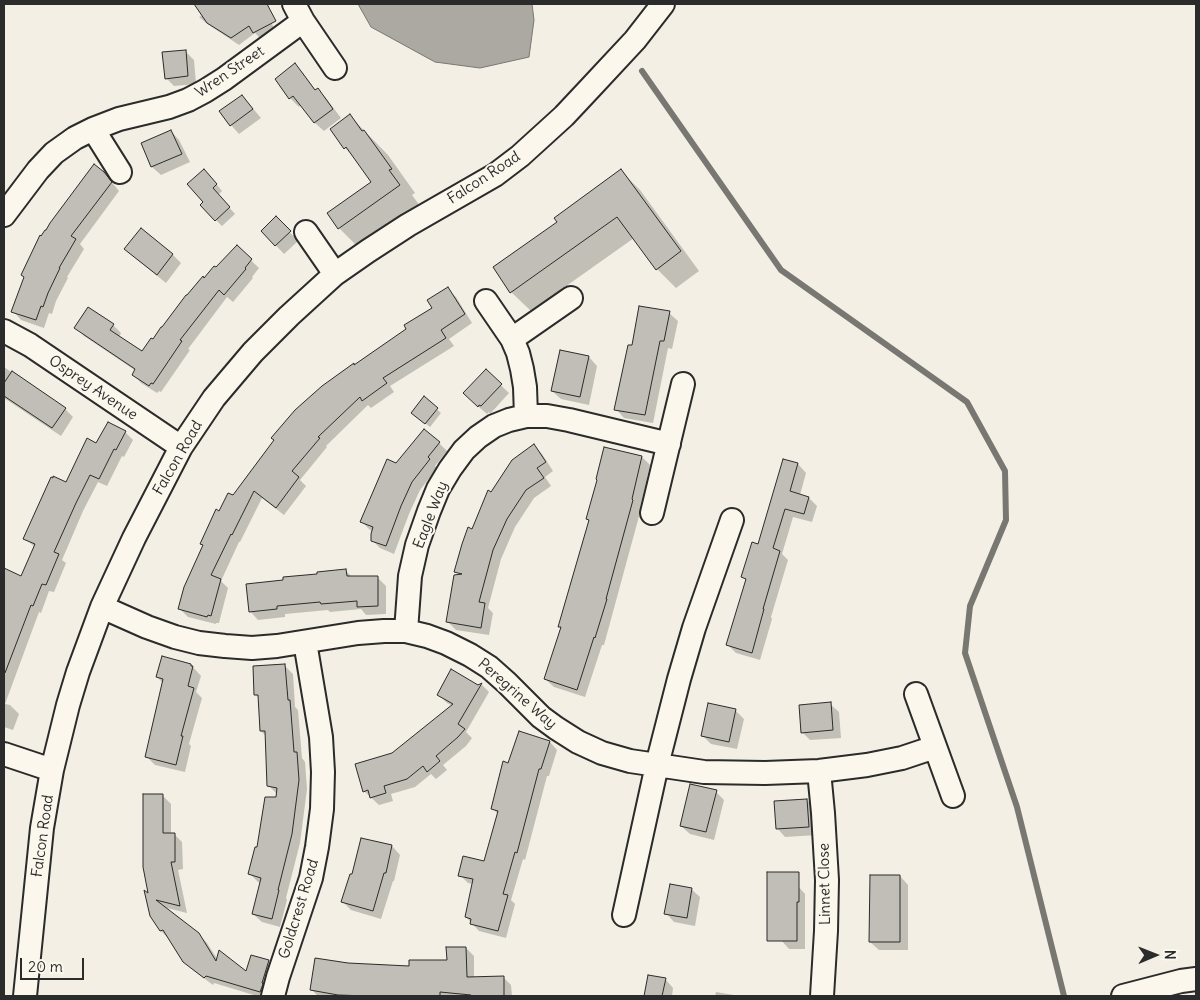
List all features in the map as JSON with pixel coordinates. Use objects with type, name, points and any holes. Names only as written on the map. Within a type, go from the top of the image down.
[{"type":"street","name":"Falcon Road","points":[[25,996],[42,828],[52,770],[68,705],[102,607],[134,538],[181,447],[214,398],[254,352],[289,316],[335,274],[368,251],[408,225],[495,175],[520,156],[564,116],[635,40],[663,4]]},
{"type":"street","name":"Wren Street","points":[[4,215],[38,170],[54,153],[75,138],[92,128],[119,119],[170,107],[205,91],[224,79],[299,12],[335,68]]},
{"type":"street","points":[[92,128],[120,172]]},
{"type":"street","points":[[306,232],[335,274]]},
{"type":"street","points":[[512,339],[571,298]]},
{"type":"street","points":[[486,301],[512,339],[518,353],[525,387],[526,416]]},
{"type":"street","name":"Osprey Avenue","points":[[4,331],[30,345],[181,447]]},
{"type":"street","points":[[652,513],[682,384]]},
{"type":"street","name":"Eagle Way","points":[[406,632],[410,576],[417,546],[429,511],[450,469],[464,450],[478,437],[494,426],[510,420],[526,416],[547,416],[669,444]]},
{"type":"street","points":[[624,915],[657,765],[679,679],[732,520]]},
{"type":"street","name":"Peregrine Way","points":[[102,607],[175,637],[199,643],[225,646],[252,648],[277,646],[358,633],[384,631],[428,636],[470,655],[489,667],[540,716],[578,742],[630,761],[704,772],[765,773],[819,771],[902,758],[935,747]]},
{"type":"street","name":"Goldcrest Road","points":[[273,996],[310,878],[322,809],[323,772],[321,737],[305,642]]},
{"type":"street","points":[[916,694],[954,796]]},
{"type":"street","points":[[4,754],[52,770]]},
{"type":"street","name":"Linnet Close","points":[[819,771],[827,880],[822,996]]},
{"type":"street","points":[[1123,996],[1196,979]]},
{"type":"shaded area","points":[[358,4],[532,4],[534,20],[529,57],[480,68],[435,62],[371,27]]},
{"type":"building","points":[[194,4],[267,4],[276,21],[253,33],[249,26],[231,38],[207,23]]},
{"type":"building","points":[[186,50],[188,76],[165,79],[162,52]]},
{"type":"building","points":[[295,63],[315,90],[318,88],[333,109],[314,123],[293,96],[289,99],[275,79]]},
{"type":"building","points":[[242,95],[253,109],[230,126],[219,111]]},
{"type":"building","points":[[350,114],[392,169],[389,170],[400,185],[338,229],[327,213],[371,182],[346,147],[344,149],[330,129]]},
{"type":"building","points":[[171,130],[182,154],[151,167],[141,143]]},
{"type":"building","points":[[94,164],[112,182],[71,236],[76,239],[59,268],[36,320],[11,312],[24,277],[21,275],[40,235],[46,230]]},
{"type":"building","points":[[204,169],[217,184],[213,188],[230,207],[215,221],[200,205],[203,202],[187,184]]},
{"type":"building","points":[[621,169],[681,251],[656,270],[617,217],[510,293],[493,267],[557,222],[554,218]]},
{"type":"building","points":[[276,216],[291,231],[275,246],[261,231]]},
{"type":"building","points":[[141,228],[173,254],[157,275],[124,249]]},
{"type":"building","points":[[237,245],[252,259],[246,269],[224,295],[219,290],[180,340],[182,341],[153,384],[151,383],[149,386],[132,375],[135,369],[74,328],[88,307],[114,324],[110,330],[142,351],[203,276],[204,278]]},
{"type":"building","points":[[448,287],[465,314],[441,330],[446,338],[383,378],[387,383],[362,401],[360,397],[318,437],[320,438],[292,471],[299,477],[276,508],[254,491],[211,575],[221,579],[211,616],[208,615],[207,617],[178,609],[184,587],[203,545],[200,544],[216,509],[219,511],[228,493],[233,495],[274,440],[271,438],[295,410],[322,386],[406,329],[404,325],[432,308],[427,300]]},
{"type":"building","points":[[639,306],[670,311],[664,341],[660,341],[645,415],[614,410],[628,345],[632,345]]},
{"type":"building","points":[[560,350],[589,356],[580,397],[551,391]]},
{"type":"building","points":[[486,369],[502,384],[478,407],[463,393]]},
{"type":"building","points":[[12,371],[66,408],[52,428],[4,396],[4,383]]},
{"type":"building","points":[[424,396],[438,408],[425,424],[411,413]]},
{"type":"building","points":[[108,422],[126,431],[116,450],[114,449],[99,479],[90,475],[76,503],[54,552],[59,554],[46,585],[42,584],[33,606],[31,605],[5,673],[4,568],[21,576],[35,544],[23,539],[51,477],[53,478],[53,476],[66,482],[87,438],[96,443]]},
{"type":"building","points":[[424,429],[440,442],[428,457],[430,459],[412,482],[386,546],[371,541],[373,527],[360,522],[387,459],[396,463]]},
{"type":"building","points":[[534,444],[546,462],[537,468],[544,478],[526,490],[507,519],[493,550],[479,602],[485,603],[481,628],[446,622],[454,575],[462,574],[454,572],[468,527],[472,529],[488,490],[491,492],[512,460]]},
{"type":"building","points":[[604,447],[642,456],[633,500],[607,599],[577,690],[544,679],[561,627],[558,627],[589,520],[586,519]]},
{"type":"building","points":[[783,459],[798,463],[790,491],[809,497],[804,514],[785,509],[773,548],[780,551],[752,653],[726,645],[746,579],[741,577],[752,542],[758,544]]},
{"type":"building","points":[[346,569],[347,576],[378,576],[378,606],[357,607],[357,601],[321,604],[320,602],[277,606],[277,609],[249,612],[246,584],[283,580],[283,577]]},
{"type":"building","points":[[162,656],[193,666],[188,686],[194,688],[181,736],[183,736],[176,765],[145,757],[163,679],[156,677]]},
{"type":"building","points":[[285,664],[294,752],[297,752],[299,780],[292,834],[272,919],[252,914],[261,878],[248,874],[255,847],[257,847],[265,797],[276,797],[277,788],[267,786],[265,731],[260,731],[258,695],[254,695],[253,666]]},
{"type":"building","points":[[451,669],[478,685],[482,683],[458,724],[465,729],[436,756],[440,761],[427,772],[423,766],[407,779],[384,786],[386,793],[370,798],[368,790],[363,792],[355,764],[392,753],[453,704],[437,695]]},
{"type":"building","points":[[831,702],[833,730],[801,733],[799,705]]},
{"type":"building","points":[[708,703],[736,709],[729,742],[701,736]]},
{"type":"building","points":[[519,731],[550,741],[541,769],[539,769],[517,853],[515,852],[503,894],[508,895],[498,931],[470,924],[471,919],[465,917],[473,879],[458,876],[463,856],[484,861],[498,811],[491,809],[503,761],[508,763]]},
{"type":"building","points":[[690,784],[717,790],[706,832],[680,826]]},
{"type":"building","points":[[143,794],[163,794],[163,833],[175,833],[175,862],[171,862],[180,906],[156,900],[199,933],[216,961],[219,950],[246,971],[251,955],[269,960],[260,992],[206,976],[204,978],[183,962],[163,930],[160,931],[150,916],[144,890],[148,893],[143,867]]},
{"type":"building","points":[[807,799],[809,827],[776,829],[774,801]]},
{"type":"building","points":[[361,838],[392,845],[386,873],[384,873],[373,911],[341,902],[350,874],[352,874]]},
{"type":"building","points":[[767,872],[799,872],[797,941],[767,941]]},
{"type":"building","points":[[870,875],[900,875],[900,942],[869,942]]},
{"type":"building","points":[[670,884],[692,888],[687,918],[664,914]]},
{"type":"building","points":[[446,947],[466,947],[467,977],[504,976],[504,996],[471,996],[440,992],[440,996],[368,996],[338,995],[310,990],[315,958],[348,963],[409,966],[409,960],[447,960]]},
{"type":"building","points":[[648,975],[666,978],[662,996],[644,996]]},
{"type":"waterway","points":[[642,71],[781,270],[967,402],[1005,471],[1006,520],[970,606],[965,653],[1017,807],[1064,996]]}]
